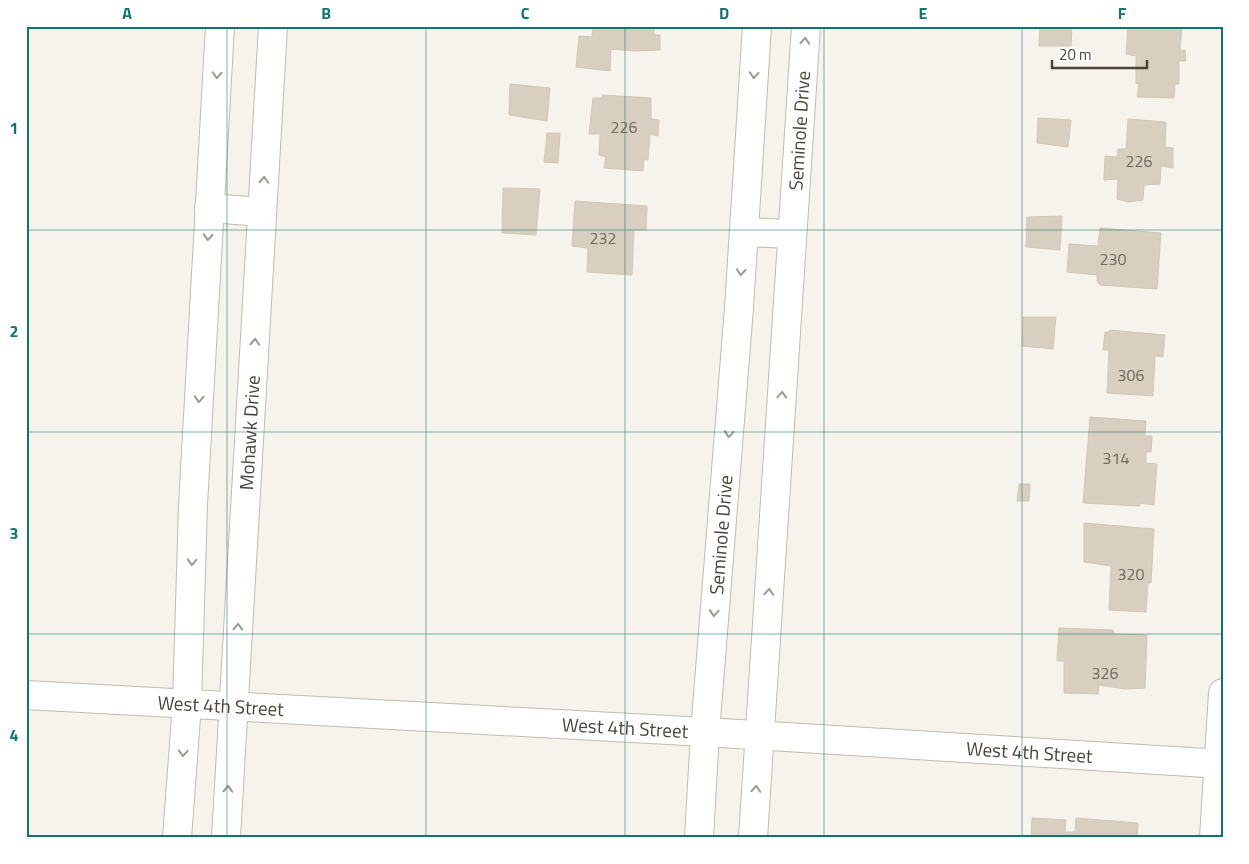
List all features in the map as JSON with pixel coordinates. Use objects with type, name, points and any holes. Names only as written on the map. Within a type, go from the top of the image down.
[{"type":"street","points":[[177,838],[187,704],[194,505],[220,26]]},
{"type":"street","name":"Mohawk Drive","points":[[226,838],[273,26]]},
{"type":"street","name":"Seminole Drive","points":[[699,838],[705,732],[744,232],[757,26]]},
{"type":"street","name":"Seminole Drive","points":[[753,838],[806,26]]},
{"type":"street","points":[[210,208],[262,212]]},
{"type":"street","points":[[744,232],[792,234]]},
{"type":"street","points":[[1214,838],[1223,693]]},
{"type":"street","name":"West 4th Street","points":[[26,695],[705,732],[1220,764]]},
{"type":"building","points":[[593,26],[654,26],[654,35],[660,35],[660,50],[634,51],[611,49],[610,71],[576,67],[579,36],[592,37]]},
{"type":"building","points":[[1040,26],[1072,26],[1071,46],[1039,46]]},
{"type":"building","points":[[1128,26],[1182,26],[1180,51],[1185,50],[1186,61],[1179,61],[1179,84],[1175,84],[1174,98],[1137,97],[1139,83],[1136,84],[1136,56],[1126,54]]},
{"type":"building","points":[[510,84],[550,88],[547,121],[509,115]]},
{"type":"building","points":[[602,95],[651,98],[651,119],[659,120],[658,136],[650,134],[648,160],[644,159],[643,171],[604,168],[606,157],[599,155],[600,134],[589,134],[593,98],[602,98]]},
{"type":"building","points":[[1038,118],[1071,120],[1068,147],[1037,143]]},
{"type":"building","points":[[1128,119],[1166,122],[1165,147],[1173,148],[1173,168],[1161,166],[1160,184],[1144,185],[1143,200],[1128,202],[1117,199],[1118,179],[1104,180],[1105,156],[1117,157],[1118,149],[1126,149]]},
{"type":"building","points":[[547,133],[560,133],[558,163],[544,162]]},
{"type":"building","points":[[503,188],[540,189],[536,235],[502,233]]},
{"type":"building","points":[[575,201],[647,206],[646,230],[634,230],[632,275],[587,272],[588,248],[572,246]]},
{"type":"building","points":[[1062,216],[1060,250],[1026,247],[1027,217]]},
{"type":"building","points":[[1100,228],[1161,233],[1157,289],[1100,285],[1097,281],[1097,275],[1067,272],[1069,244],[1098,246]]},
{"type":"building","points":[[1023,317],[1056,317],[1053,349],[1022,346]]},
{"type":"building","points":[[1110,330],[1165,335],[1163,357],[1155,356],[1153,396],[1107,393],[1109,350],[1103,350],[1105,332]]},
{"type":"building","points":[[1090,417],[1146,421],[1145,436],[1152,436],[1151,452],[1146,452],[1146,463],[1157,464],[1154,505],[1139,503],[1140,506],[1083,503]]},
{"type":"building","points":[[1019,484],[1030,484],[1029,501],[1017,501]]},
{"type":"building","points":[[1084,523],[1154,529],[1151,583],[1148,583],[1146,612],[1109,610],[1111,566],[1084,562]]},
{"type":"building","points":[[1059,628],[1113,630],[1114,634],[1147,635],[1145,688],[1125,689],[1099,685],[1098,694],[1064,693],[1064,661],[1057,661]]},
{"type":"building","points":[[1032,818],[1066,820],[1065,832],[1075,832],[1076,818],[1138,823],[1137,838],[1031,838]]}]
